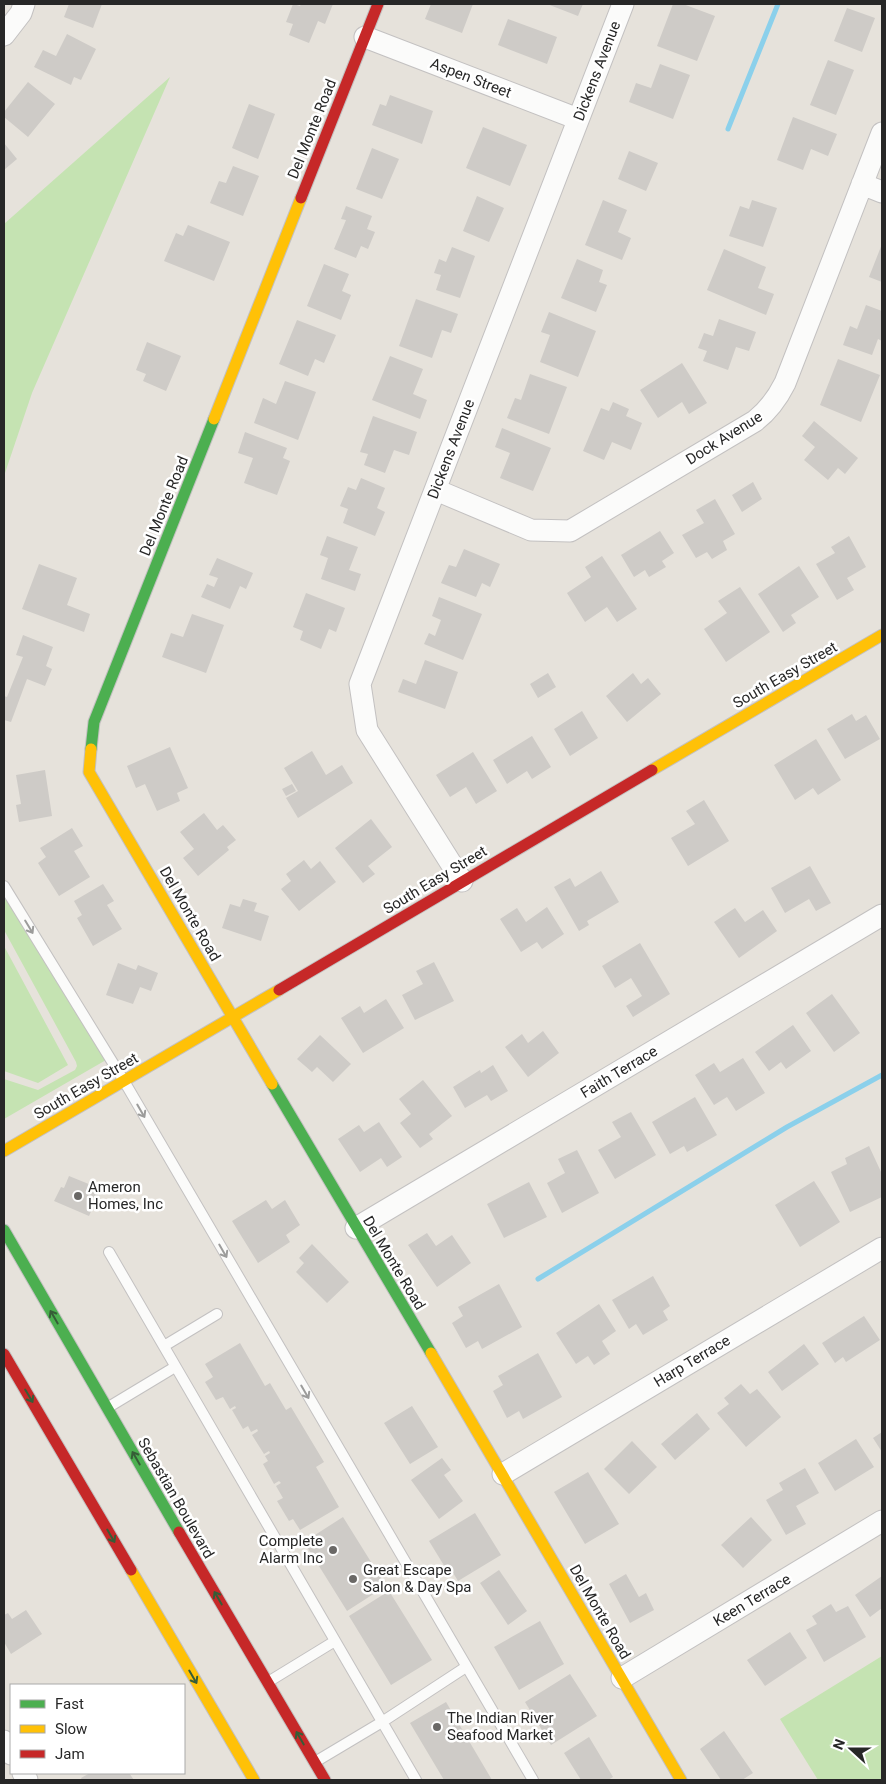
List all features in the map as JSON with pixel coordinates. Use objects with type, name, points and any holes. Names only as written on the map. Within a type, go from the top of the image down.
[{"type":"street","points":[[4,35],[20,13],[24,4]]},
{"type":"street","name":"Del Monte Road","points":[[378,4],[94,722],[90,772],[681,1780]]},
{"type":"street","name":"Dickens Avenue","points":[[462,881],[366,730],[360,684],[624,4]]},
{"type":"street","name":"Aspen Street","points":[[365,37],[578,119]]},
{"type":"street","name":"Dock Avenue","points":[[436,490],[531,530],[570,531],[755,421],[775,401],[785,383],[882,134]]},
{"type":"street","points":[[862,184],[882,192]]},
{"type":"street","name":"South Easy Street","points":[[4,1151],[882,635]]},
{"type":"street","name":"Faith Terrace","points":[[356,1228],[882,915]]},
{"type":"street","name":"Sebastian Boulevard","points":[[4,1230],[325,1780]]},
{"type":"street","name":"Harp Terrace","points":[[502,1474],[882,1248]]},
{"type":"street","points":[[4,1354],[254,1780]]},
{"type":"street","name":"Keen Terrace","points":[[622,1678],[882,1521]]},
{"type":"street","points":[[4,1741],[10,1752]]},
{"type":"lane","points":[[4,886],[124,1082],[533,1780]]},
{"type":"lane","points":[[109,1252],[416,1780]]},
{"type":"lane","points":[[164,1346],[217,1314]]},
{"type":"lane","points":[[107,1408],[176,1367]]},
{"type":"lane","points":[[267,1682],[335,1641]]},
{"type":"lane","points":[[314,1762],[382,1722],[466,1668]]},
{"type":"green space","points":[[170,77],[32,393],[4,476],[4,224]]},
{"type":"green space","points":[[4,888],[106,1060],[4,1119],[4,1079],[38,1090],[75,1070],[77,1066],[4,930]]},
{"type":"green space","points":[[4,946],[68,1065],[38,1083],[4,1071]]},
{"type":"green space","points":[[882,1656],[882,1780],[818,1780],[780,1719]]},
{"type":"building","points":[[69,4],[102,4],[93,28],[64,17]]},
{"type":"building","points":[[293,4],[300,6],[301,4],[333,4],[325,24],[318,21],[309,43],[289,35],[293,24],[286,22]]},
{"type":"building","points":[[431,4],[473,4],[462,33],[425,19]]},
{"type":"building","points":[[547,4],[583,4],[578,16]]},
{"type":"building","points":[[673,4],[683,4],[715,16],[697,61],[657,46]]},
{"type":"building","points":[[847,8],[875,18],[862,52],[834,41]]},
{"type":"building","points":[[508,19],[557,37],[547,64],[498,45]]},
{"type":"building","points":[[67,34],[96,49],[81,80],[74,77],[71,85],[34,67],[43,50],[56,56]]},
{"type":"building","points":[[828,60],[854,70],[836,115],[810,105]]},
{"type":"building","points":[[660,64],[690,75],[673,119],[629,102],[636,83],[651,88]]},
{"type":"building","points":[[28,82],[55,104],[28,137],[4,117],[4,112]]},
{"type":"building","points":[[390,95],[433,111],[422,144],[372,125],[380,104],[386,106]]},
{"type":"building","points":[[249,104],[275,114],[258,159],[232,148]]},
{"type":"building","points":[[793,117],[837,134],[828,156],[811,149],[803,170],[777,160]]},
{"type":"building","points":[[483,127],[527,145],[510,186],[466,168]]},
{"type":"building","points":[[4,143],[17,159],[4,170]]},
{"type":"building","points":[[372,148],[399,159],[382,199],[356,189]]},
{"type":"building","points":[[629,151],[658,163],[646,191],[618,179]]},
{"type":"building","points":[[233,166],[259,176],[243,216],[210,203],[219,181],[226,183]]},
{"type":"building","points":[[477,196],[504,208],[489,242],[463,231]]},
{"type":"building","points":[[603,200],[627,210],[618,232],[631,238],[622,260],[585,245]]},
{"type":"building","points":[[752,200],[777,208],[763,247],[729,236],[740,206],[749,209]]},
{"type":"building","points":[[346,206],[372,216],[367,229],[375,232],[368,249],[361,246],[356,258],[334,249],[346,220],[341,219]]},
{"type":"building","points":[[188,225],[230,242],[214,281],[164,261],[176,233],[183,236]]},
{"type":"building","points":[[882,244],[882,282],[869,277]]},
{"type":"building","points":[[452,247],[475,256],[460,298],[436,290],[441,275],[434,273],[439,259],[446,262]]},
{"type":"building","points":[[724,249],[766,267],[758,288],[774,294],[766,315],[707,290]]},
{"type":"building","points":[[577,259],[603,270],[599,282],[607,285],[596,312],[561,298]]},
{"type":"building","points":[[324,264],[349,274],[342,291],[351,295],[341,320],[307,306]]},
{"type":"building","points":[[416,299],[458,314],[451,333],[442,330],[432,358],[399,346]]},
{"type":"building","points":[[866,305],[882,311],[882,341],[878,339],[872,355],[843,345],[850,326],[857,329]]},
{"type":"building","points":[[549,312],[596,331],[578,377],[540,362],[550,335],[541,332]]},
{"type":"building","points":[[719,319],[756,332],[749,351],[736,347],[728,370],[703,361],[707,351],[698,348],[704,333],[713,336]]},
{"type":"building","points":[[297,320],[336,335],[324,363],[315,359],[308,376],[279,364]]},
{"type":"building","points":[[147,342],[181,356],[166,391],[143,381],[146,374],[136,370]]},
{"type":"building","points":[[390,356],[423,369],[413,394],[427,400],[420,419],[372,400]]},
{"type":"building","points":[[838,359],[880,375],[861,422],[820,405]]},
{"type":"building","points":[[682,363],[707,403],[689,414],[682,402],[658,418],[640,390]]},
{"type":"building","points":[[530,374],[567,387],[549,434],[507,418],[515,398],[521,400]]},
{"type":"building","points":[[285,381],[316,392],[298,440],[254,423],[263,398],[276,404]]},
{"type":"building","points":[[613,402],[629,409],[626,416],[642,423],[631,450],[612,442],[604,460],[583,451],[601,408],[609,411]]},
{"type":"building","points":[[373,416],[417,432],[409,455],[394,450],[385,473],[364,465],[368,454],[360,452]]},
{"type":"building","points":[[814,421],[858,458],[845,474],[838,468],[828,480],[804,460],[815,447],[802,436]]},
{"type":"building","points":[[502,428],[551,448],[533,491],[500,478],[510,453],[495,447]]},
{"type":"building","points":[[245,432],[287,448],[283,458],[290,461],[277,495],[244,483],[253,458],[238,453]]},
{"type":"building","points":[[361,478],[385,488],[377,508],[385,512],[375,536],[343,523],[348,509],[340,506],[348,487],[356,490]]},
{"type":"building","points":[[753,482],[762,499],[742,512],[732,495]]},
{"type":"building","points":[[715,499],[735,534],[723,541],[727,550],[712,559],[707,552],[696,558],[682,535],[704,523],[696,510]]},
{"type":"building","points":[[660,531],[674,553],[662,561],[666,567],[649,577],[645,570],[634,577],[621,555]]},
{"type":"building","points":[[327,536],[358,547],[349,570],[361,574],[355,591],[321,579],[328,558],[320,555]]},
{"type":"building","points":[[849,536],[866,567],[847,578],[854,590],[837,600],[816,564],[835,553],[831,547]]},
{"type":"building","points":[[464,549],[500,564],[490,587],[482,583],[476,597],[441,583],[449,565],[456,567]]},
{"type":"building","points":[[602,556],[637,609],[617,622],[607,607],[585,622],[567,593],[591,577],[585,567]]},
{"type":"building","points":[[217,558],[253,573],[246,589],[240,586],[230,609],[201,597],[207,584],[214,587],[218,578],[209,575]]},
{"type":"building","points":[[39,564],[77,578],[67,605],[90,614],[84,632],[22,609]]},
{"type":"building","points":[[799,566],[819,597],[791,615],[796,623],[783,632],[758,594]]},
{"type":"building","points":[[740,587],[770,632],[726,662],[704,629],[727,613],[718,601]]},
{"type":"building","points":[[306,593],[345,608],[336,632],[329,629],[321,649],[300,640],[303,631],[293,627]]},
{"type":"building","points":[[439,597],[482,614],[463,660],[424,644],[429,633],[435,636],[441,620],[432,616]]},
{"type":"building","points":[[192,614],[224,625],[206,673],[162,657],[171,633],[183,637]]},
{"type":"building","points":[[23,635],[53,647],[46,666],[52,669],[45,686],[27,679],[11,722],[4,720],[4,696],[7,697],[23,657],[16,655]]},
{"type":"building","points":[[425,660],[458,672],[445,709],[398,692],[403,679],[416,684]]},
{"type":"building","points":[[548,673],[556,687],[538,698],[530,684]]},
{"type":"building","points":[[633,673],[641,684],[648,678],[661,694],[627,722],[606,696]]},
{"type":"building","points":[[582,711],[598,738],[570,756],[554,729]]},
{"type":"building","points":[[852,714],[856,721],[866,715],[880,739],[845,759],[827,729]]},
{"type":"building","points":[[532,736],[551,767],[532,779],[527,771],[507,784],[493,760]]},
{"type":"building","points":[[816,739],[841,780],[818,795],[813,788],[795,800],[774,765]]},
{"type":"building","points":[[170,747],[188,788],[177,793],[180,801],[157,811],[145,784],[136,788],[127,766]]},
{"type":"building","points":[[312,751],[326,775],[342,765],[353,783],[298,818],[286,798],[298,791],[284,768]]},
{"type":"building","points":[[473,752],[497,791],[476,804],[466,787],[450,797],[436,775]]},
{"type":"building","points":[[45,770],[52,816],[19,822],[16,805],[21,804],[16,775]]},
{"type":"building","points":[[292,784],[296,791],[286,796],[282,789]]},
{"type":"building","points":[[704,800],[729,841],[688,866],[671,838],[695,824],[686,811]]},
{"type":"building","points":[[204,813],[217,830],[223,825],[236,840],[227,847],[229,850],[198,876],[183,858],[194,849],[180,832]]},
{"type":"building","points":[[371,819],[392,847],[368,866],[375,874],[363,883],[335,848]]},
{"type":"building","points":[[72,828],[83,846],[74,851],[90,877],[59,896],[38,863],[46,857],[40,848]]},
{"type":"building","points":[[304,860],[311,869],[320,861],[336,882],[299,911],[281,889],[291,881],[286,874]]},
{"type":"building","points":[[810,866],[831,903],[816,911],[809,899],[785,913],[771,888]]},
{"type":"building","points":[[601,871],[619,902],[587,921],[589,925],[579,931],[554,887],[570,878],[575,887]]},
{"type":"building","points":[[103,884],[114,901],[107,905],[122,929],[93,946],[77,918],[82,915],[74,901]]},
{"type":"building","points":[[243,899],[257,903],[254,911],[269,916],[261,941],[222,928],[230,904],[240,907]]},
{"type":"building","points":[[547,907],[564,934],[542,949],[537,942],[521,952],[500,919],[517,908],[526,922]]},
{"type":"building","points":[[735,908],[745,922],[763,910],[777,931],[739,958],[714,922]]},
{"type":"building","points":[[640,943],[670,994],[633,1017],[626,1006],[642,996],[631,978],[615,988],[602,966]]},
{"type":"building","points":[[434,962],[454,1001],[415,1020],[402,995],[423,984],[416,971]]},
{"type":"building","points":[[118,963],[136,970],[138,965],[158,973],[151,991],[140,987],[133,1004],[106,995]]},
{"type":"building","points":[[832,994],[860,1033],[834,1052],[806,1013]]},
{"type":"building","points":[[386,999],[404,1028],[363,1053],[341,1018],[360,1006],[364,1013]]},
{"type":"building","points":[[793,1025],[811,1051],[786,1069],[781,1062],[769,1071],[755,1052]]},
{"type":"building","points":[[543,1031],[559,1053],[528,1077],[505,1047],[522,1034],[528,1043]]},
{"type":"building","points":[[320,1035],[351,1064],[333,1082],[317,1067],[312,1072],[297,1059]]},
{"type":"building","points":[[743,1058],[765,1093],[736,1111],[727,1097],[714,1105],[695,1075],[714,1063],[720,1072]]},
{"type":"building","points":[[493,1065],[508,1091],[491,1101],[487,1095],[465,1108],[453,1087],[480,1070],[481,1073]]},
{"type":"building","points":[[423,1080],[452,1116],[429,1134],[433,1139],[420,1148],[400,1123],[411,1114],[399,1099]]},
{"type":"building","points":[[695,1097],[717,1135],[687,1152],[684,1146],[670,1154],[652,1122]]},
{"type":"building","points":[[631,1112],[656,1155],[615,1179],[598,1150],[621,1137],[612,1122]]},
{"type":"building","points":[[379,1122],[402,1157],[387,1167],[381,1158],[360,1172],[338,1139],[359,1125],[364,1132]]},
{"type":"building","points":[[869,1146],[882,1174],[882,1197],[850,1212],[831,1172],[847,1164],[845,1158]]},
{"type":"building","points":[[577,1150],[599,1193],[562,1213],[547,1183],[565,1173],[558,1159]]},
{"type":"building","points":[[69,1176],[101,1189],[89,1216],[54,1201],[61,1187],[64,1188]]},
{"type":"building","points":[[814,1181],[840,1222],[800,1247],[775,1205]]},
{"type":"building","points":[[529,1182],[547,1217],[504,1238],[487,1204]]},
{"type":"building","points":[[266,1200],[272,1209],[285,1200],[300,1225],[286,1235],[290,1242],[258,1263],[232,1221]]},
{"type":"building","points":[[427,1233],[436,1246],[452,1235],[471,1263],[437,1287],[408,1245]]},
{"type":"building","points":[[312,1244],[349,1282],[327,1303],[296,1272],[304,1263],[299,1258]]},
{"type":"building","points":[[653,1276],[670,1306],[663,1311],[668,1320],[643,1335],[636,1324],[629,1329],[612,1300]]},
{"type":"building","points":[[499,1284],[522,1327],[482,1349],[478,1341],[466,1348],[452,1323],[463,1316],[458,1307]]},
{"type":"building","points":[[599,1304],[616,1331],[602,1341],[610,1354],[594,1365],[588,1356],[576,1364],[556,1333]]},
{"type":"building","points":[[864,1316],[880,1340],[846,1362],[843,1357],[835,1363],[822,1343]]},
{"type":"building","points":[[240,1343],[265,1386],[270,1383],[286,1410],[291,1407],[324,1462],[316,1467],[339,1507],[300,1530],[293,1519],[289,1521],[277,1501],[283,1498],[276,1486],[281,1483],[279,1481],[274,1484],[263,1464],[268,1461],[265,1456],[270,1453],[269,1451],[264,1454],[252,1435],[258,1431],[257,1429],[251,1432],[248,1426],[243,1429],[232,1410],[236,1408],[235,1406],[230,1409],[223,1397],[216,1400],[205,1382],[213,1377],[205,1364]]},
{"type":"building","points":[[804,1344],[819,1364],[782,1391],[768,1372]]},
{"type":"building","points":[[538,1353],[562,1397],[523,1419],[519,1411],[507,1418],[493,1391],[503,1385],[498,1376]]},
{"type":"building","points":[[741,1384],[750,1394],[757,1389],[781,1417],[746,1447],[717,1413],[729,1404],[724,1398]]},
{"type":"building","points":[[412,1406],[438,1447],[410,1464],[384,1423]]},
{"type":"building","points":[[697,1413],[710,1429],[675,1460],[661,1444]]},
{"type":"building","points":[[882,1432],[882,1452],[873,1438]]},
{"type":"building","points":[[856,1439],[874,1467],[835,1491],[818,1463]]},
{"type":"building","points":[[632,1441],[657,1467],[629,1494],[604,1469]]},
{"type":"building","points":[[442,1458],[451,1470],[444,1475],[463,1501],[439,1519],[411,1480]]},
{"type":"building","points":[[805,1468],[819,1493],[796,1506],[806,1524],[786,1535],[766,1500],[783,1490],[779,1483]]},
{"type":"building","points":[[588,1472],[619,1524],[585,1544],[554,1492]]},
{"type":"building","points":[[475,1513],[501,1555],[458,1581],[452,1571],[448,1572],[429,1541]]},
{"type":"building","points":[[343,1517],[386,1586],[347,1611],[304,1542]]},
{"type":"building","points":[[751,1517],[772,1540],[743,1568],[721,1545]]},
{"type":"building","points":[[499,1570],[527,1611],[508,1625],[480,1583]]},
{"type":"building","points":[[626,1574],[639,1597],[646,1593],[654,1610],[630,1623],[609,1584]]},
{"type":"building","points":[[882,1576],[882,1608],[870,1617],[855,1595]]},
{"type":"building","points":[[389,1591],[432,1660],[391,1685],[349,1616]]},
{"type":"building","points":[[831,1604],[836,1612],[848,1606],[866,1637],[824,1662],[806,1630],[817,1624],[812,1616]]},
{"type":"building","points":[[26,1610],[42,1634],[11,1654],[4,1642],[4,1615],[8,1613],[12,1619]]},
{"type":"building","points":[[540,1621],[564,1664],[519,1690],[494,1647]]},
{"type":"building","points":[[790,1632],[807,1658],[765,1686],[747,1660]]},
{"type":"building","points":[[570,1674],[597,1716],[551,1745],[525,1702]]},
{"type":"building","points":[[446,1702],[492,1780],[444,1780],[410,1723]]},
{"type":"building","points":[[724,1731],[753,1773],[742,1780],[721,1780],[700,1749]]},
{"type":"building","points":[[589,1737],[613,1777],[608,1780],[581,1780],[564,1753]]},
{"type":"building","points":[[88,1774],[130,1774],[134,1780],[82,1780],[81,1778]]},
{"type":"waterway","points":[[728,129],[778,4]]},
{"type":"waterway","points":[[538,1279],[787,1127],[882,1075]]},
{"type":"traffic: fast","points":[[91,749],[94,722],[214,419]]},
{"type":"traffic: fast","points":[[272,1084],[431,1353]]},
{"type":"traffic: fast","points":[[4,1230],[179,1532]]},
{"type":"traffic: slow","points":[[214,419],[301,198]]},
{"type":"traffic: slow","points":[[652,770],[882,635]]},
{"type":"traffic: slow","points":[[91,749],[89,772],[272,1084]]},
{"type":"traffic: slow","points":[[4,1151],[279,990]]},
{"type":"traffic: slow","points":[[431,1353],[681,1780]]},
{"type":"traffic: slow","points":[[131,1570],[254,1780]]},
{"type":"traffic: jam","points":[[301,198],[378,4]]},
{"type":"traffic: jam","points":[[279,990],[652,770]]},
{"type":"traffic: jam","points":[[4,1354],[131,1570]]},
{"type":"traffic: jam","points":[[179,1532],[325,1780]]},
{"type":"place","name":"Ameron Homes, Inc","points":[[78,1196]]},
{"type":"place","name":"Complete Alarm Inc","points":[[333,1550]]},
{"type":"place","name":"Great Escape Salon & Day Spa","points":[[353,1579]]},
{"type":"place","name":"The Indian River Seafood Market","points":[[437,1727]]}]
